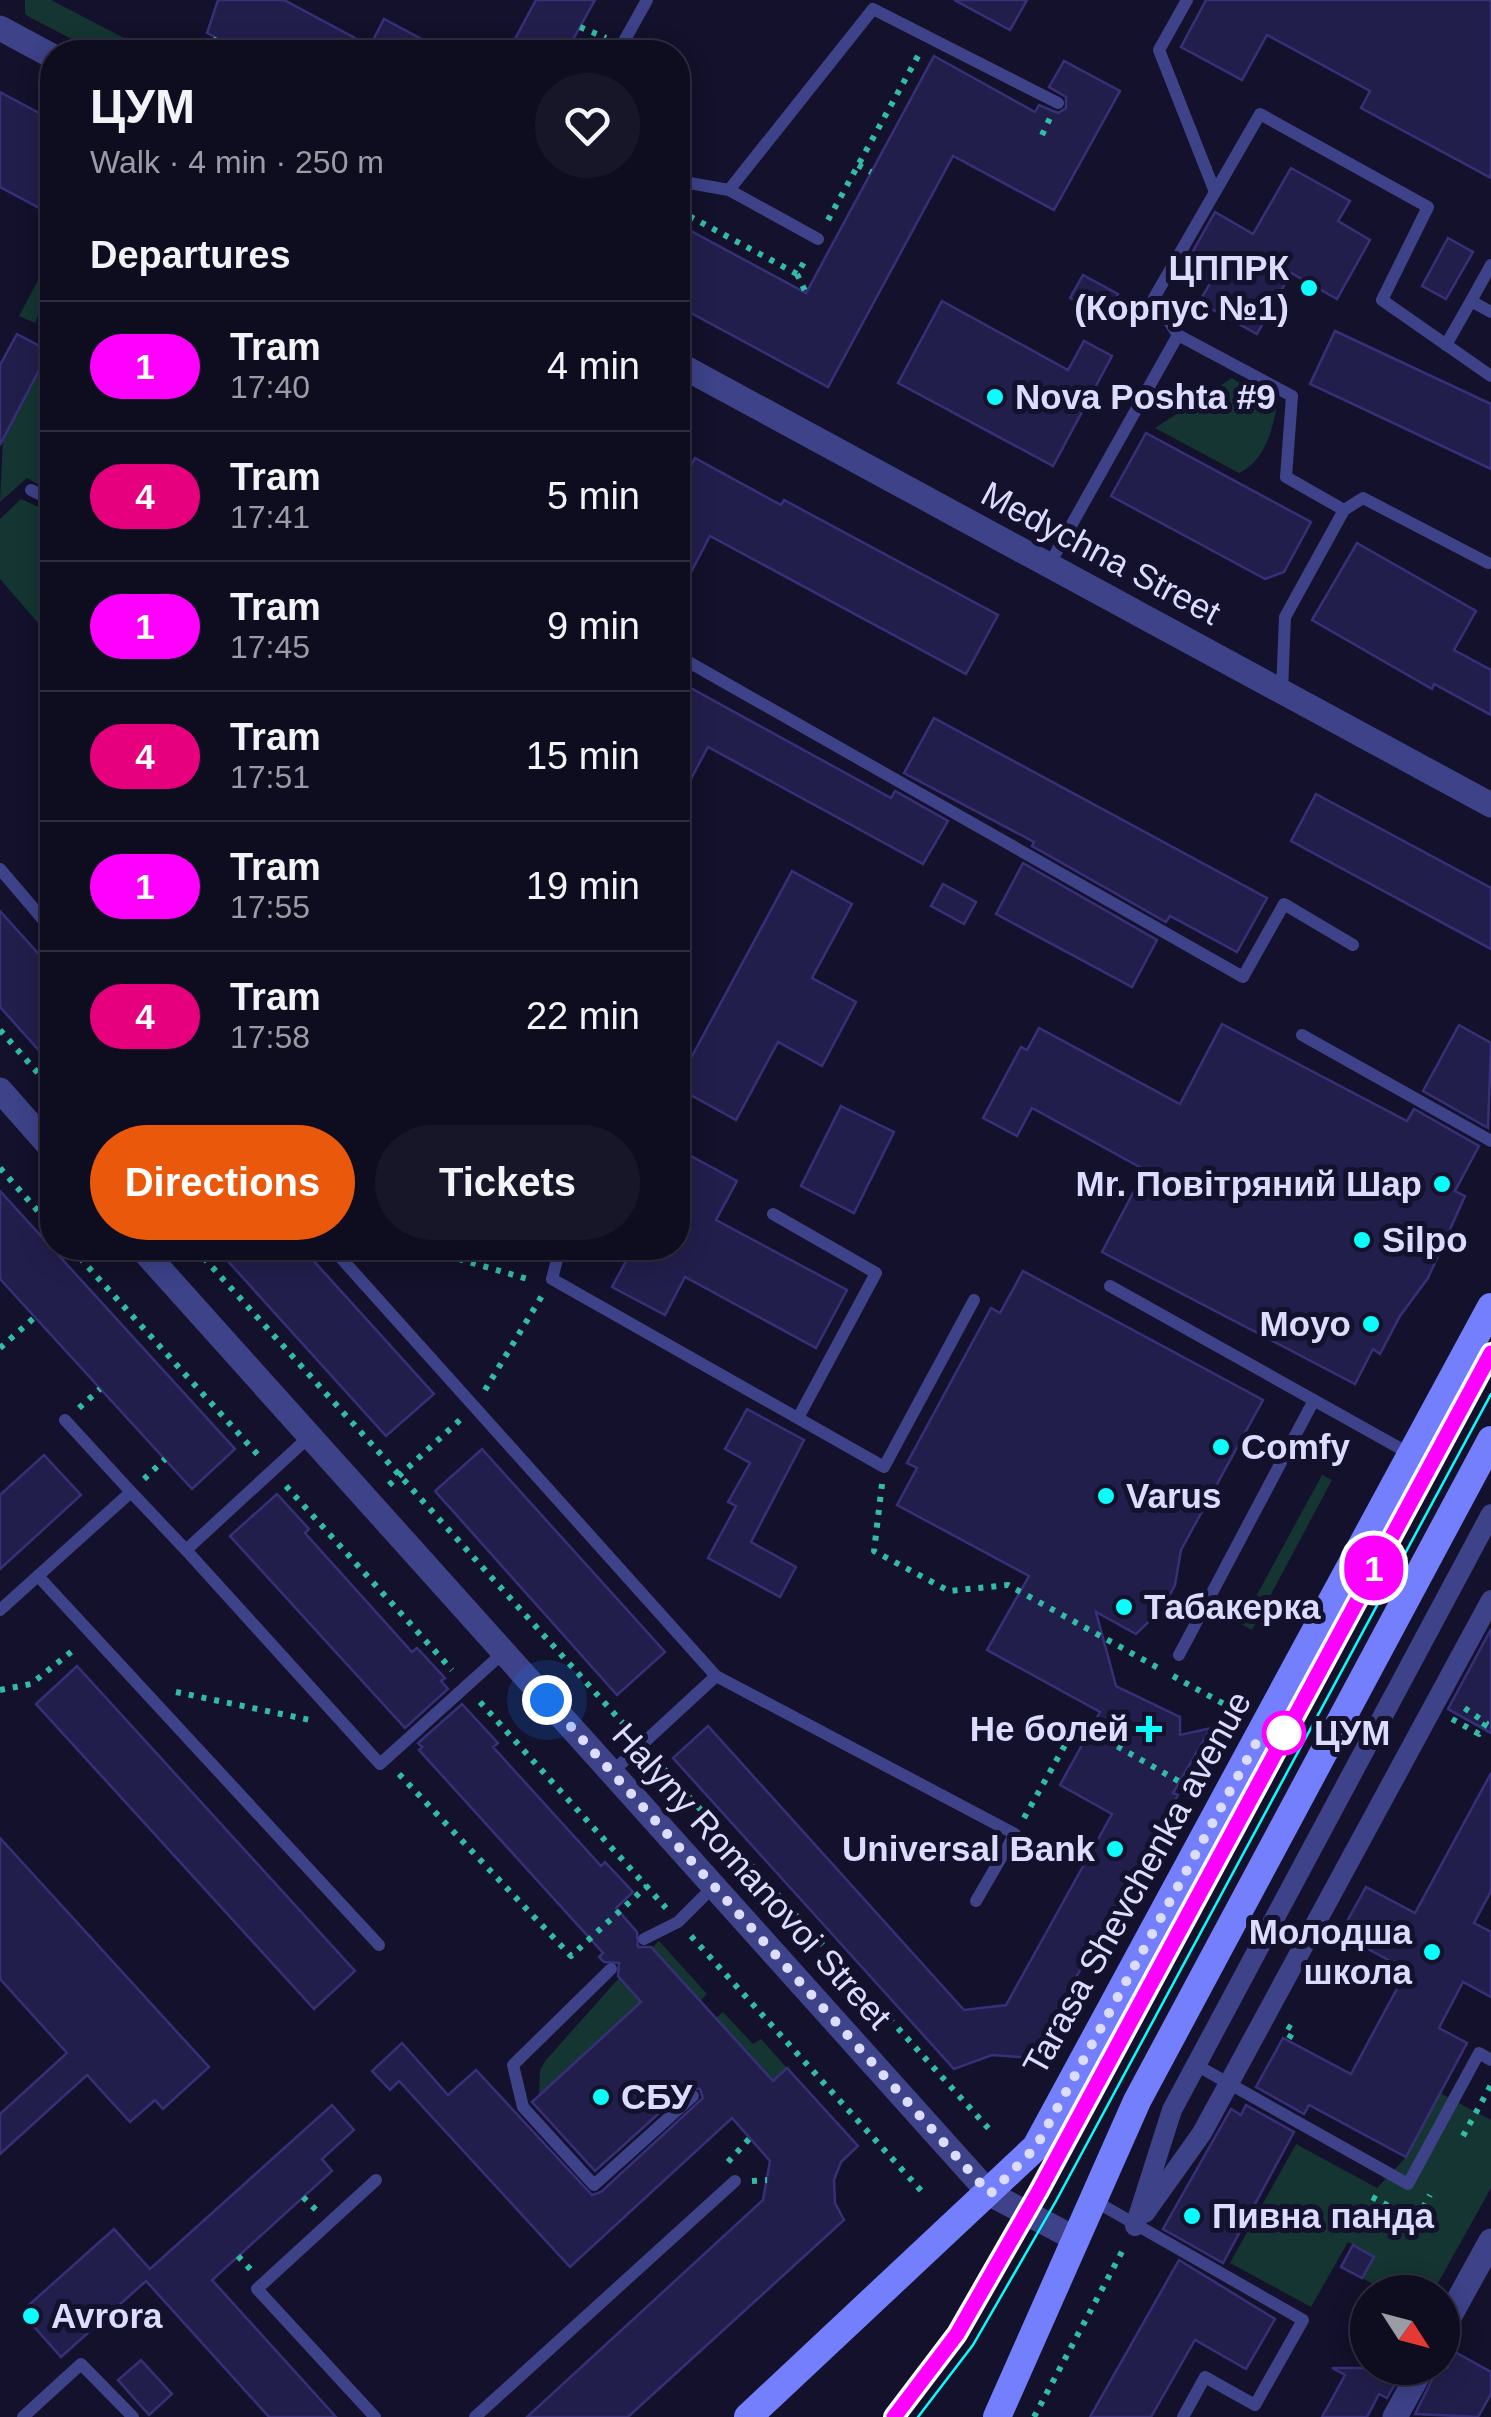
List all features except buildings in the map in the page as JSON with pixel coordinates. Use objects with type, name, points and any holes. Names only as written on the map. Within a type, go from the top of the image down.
[{"type":"main road","name":"Tarasa Shevchenka avenue","points":[[759,2414],[1036,2147],[1491,1307]]},
{"type":"main road","points":[[997,2417],[1137,2101],[1491,1440]]},
{"type":"street","points":[[0,28],[40,50]]},
{"type":"street","name":"Medychna Street","points":[[690,373],[1491,805]]},
{"type":"street","points":[[0,1090],[40,1135]]},
{"type":"street","name":"Halyny Romanovoi Street","points":[[152,1260],[990,2194]]},
{"type":"street","points":[[1135,2226],[1172,2110],[1491,1514]]},
{"type":"street","points":[[1135,2226],[1202,2134],[1491,1600]]},
{"type":"street","points":[[990,2194],[1076,2239]]},
{"type":"street","points":[[1460,2297],[1491,2241]]},
{"type":"street","points":[[1395,2417],[1413,2385]]},
{"type":"lane","points":[[624,40],[646,0]]},
{"type":"lane","points":[[1187,0],[1160,50],[1215,192]]},
{"type":"lane","points":[[729,190],[873,8],[1058,104]]},
{"type":"lane","points":[[1344,510],[1286,476],[1292,396],[1178,335],[1154,298],[1260,114],[1428,207],[1382,300],[1491,376]]},
{"type":"lane","points":[[690,183],[729,190],[818,239]]},
{"type":"lane","points":[[1446,345],[1491,264]]},
{"type":"lane","points":[[1471,301],[1491,312]]},
{"type":"lane","points":[[1050,565],[1178,335]]},
{"type":"lane","points":[[30,490],[40,495]]},
{"type":"lane","points":[[1282,692],[1286,616],[1344,510],[1363,498],[1488,563]]},
{"type":"lane","points":[[690,663],[1243,976],[1284,904],[1354,945]]},
{"type":"lane","points":[[0,869],[40,916]]},
{"type":"lane","points":[[1302,1035],[1491,1141]]},
{"type":"lane","points":[[773,1214],[876,1272],[798,1418]]},
{"type":"lane","points":[[343,1260],[716,1676],[1014,1834],[976,1901]]},
{"type":"lane","points":[[557,1260],[552,1279],[884,1466],[974,1300]]},
{"type":"lane","points":[[1110,1286],[1412,1455]]},
{"type":"lane","points":[[1179,1655],[1314,1400]]},
{"type":"lane","points":[[65,1420],[380,1764],[504,1652]]},
{"type":"lane","points":[[186,1550],[310,1436]]},
{"type":"lane","points":[[0,1610],[131,1492]]},
{"type":"lane","points":[[38,1576],[379,1945]]},
{"type":"lane","points":[[612,1772],[716,1676]]},
{"type":"lane","points":[[644,1939],[678,1922],[714,1886]]},
{"type":"lane","points":[[611,1969],[514,2065],[523,2107],[594,2185],[693,2096]]},
{"type":"lane","points":[[1196,2066],[1408,2184],[1479,2054],[1491,2060]]},
{"type":"lane","points":[[375,2417],[257,2289],[376,2180]]},
{"type":"lane","points":[[475,2417],[735,2182]]},
{"type":"lane","points":[[1093,2200],[1304,2320],[1255,2406],[1205,2377],[1183,2417]]},
{"type":"lane","points":[[23,2417],[82,2364],[133,2417]]},
{"type":"path","points":[[797,274],[928,37]]},
{"type":"path","points":[[858,165],[871,172]]},
{"type":"path","points":[[690,216],[797,274],[806,293]]},
{"type":"path","points":[[764,270],[770,259]]},
{"type":"path","points":[[0,1030],[40,1075]]},
{"type":"path","points":[[0,1168],[40,1213]]},
{"type":"path","points":[[82,1260],[925,2195]]},
{"type":"path","points":[[206,1260],[989,2129]]},
{"type":"path","points":[[463,1260],[532,1280],[552,1279]]},
{"type":"path","points":[[370,1502],[475,1406],[552,1279]]},
{"type":"path","points":[[0,1348],[34,1317]]},
{"type":"path","points":[[884,1466],[874,1551],[949,1591],[1008,1586],[1224,1704]]},
{"type":"path","points":[[0,1690],[31,1684],[93,1636]]},
{"type":"path","points":[[138,1684],[348,1728]]},
{"type":"path","points":[[1450,1710],[1447,1716],[1480,1734],[1486,1723],[1459,1708],[1463,1700]]},
{"type":"path","points":[[1014,1834],[1069,1738],[1099,1736],[1197,1792]]},
{"type":"path","points":[[386,1759],[571,1956],[648,1886]]},
{"type":"path","points":[[1034,2417],[1135,2226]]},
{"type":"green space","points":[[25,0],[51,0],[128,40],[74,40],[25,14]]},
{"type":"green space","points":[[40,277],[40,310],[35,323],[19,316]]},
{"type":"green space","points":[[40,369],[40,485],[27,478],[0,502],[3,441]]},
{"type":"green space","points":[[1232,378],[1277,406],[1261,453],[1239,473],[1155,428]]},
{"type":"green space","points":[[21,499],[40,508],[40,625],[0,579],[0,519]]},
{"type":"green space","points":[[1322,1475],[1332,1480],[1252,1630],[1241,1624]]},
{"type":"green space","points":[[659,1941],[707,1994],[700,2001],[652,1948]]},
{"type":"green space","points":[[619,1978],[641,2002],[539,2095],[540,2070],[546,2060]]},
{"type":"green space","points":[[723,2012],[753,2044],[761,2039],[787,2068],[773,2081],[716,2018]]},
{"type":"green space","points":[[1440,2093],[1491,2120],[1491,2188],[1442,2275],[1364,2275],[1373,2257],[1348,2242],[1311,2307],[1230,2263],[1296,2144],[1377,2188],[1406,2157]]},
{"type":"tram line","points":[[894,2417],[957,2334],[1039,2191],[1491,1353]]},
{"type":"tram line","name":"1","points":[[894,2417],[957,2334],[1039,2191],[1491,1353]]},
{"type":"tram line","points":[[918,2417],[973,2345],[1056,2201],[1491,1394]]},
{"type":"place","name":"ЦППРК (Корпус №1)","points":[[1309,288]]},
{"type":"place","name":"Nova Poshta #9","points":[[995,397]]},
{"type":"place","name":"Mr. Повітряний Шар","points":[[1442,1184]]},
{"type":"place","name":"Silpo","points":[[1362,1240]]},
{"type":"place","name":"Moyo","points":[[1371,1324]]},
{"type":"place","name":"Comfy","points":[[1221,1447]]},
{"type":"place","name":"Varus","points":[[1106,1496]]},
{"type":"place","name":"Табакерка","points":[[1124,1607]]},
{"type":"place","name":"Не болей","points":[[1149,1729]]},
{"type":"place","name":"ЦУМ","points":[[1284,1733]]},
{"type":"place","name":"Universal Bank","points":[[1115,1849]]},
{"type":"place","name":"Молодша школа","points":[[1432,1952]]},
{"type":"place","name":"СБУ","points":[[601,2097]]},
{"type":"place","name":"Пивна панда","points":[[1192,2216]]},
{"type":"place","name":"Avrora","points":[[31,2316]]},
{"type":"route","points":[[547,1700],[990,2194],[1036,2147],[1261,1734],[1284,1733]]}]
